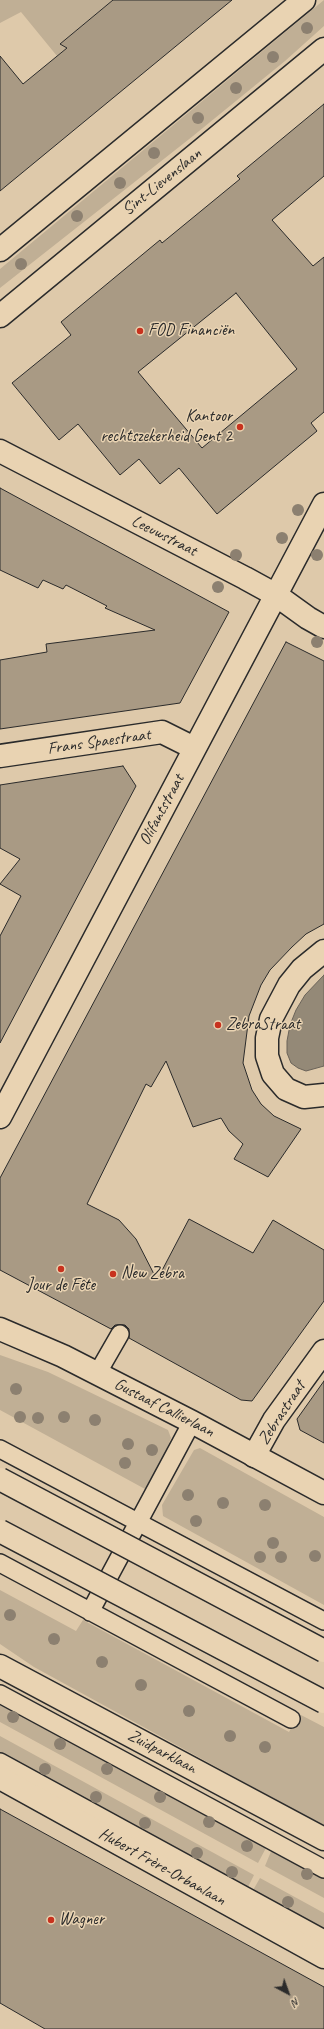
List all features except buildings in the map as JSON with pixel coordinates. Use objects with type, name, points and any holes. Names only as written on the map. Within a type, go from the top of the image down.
[{"type":"main road","points":[[0,250],[304,0]]},
{"type":"main road","name":"Sint-Lievenslaan","points":[[0,316],[324,49]]},
{"type":"main road","points":[[0,311],[20,299]]},
{"type":"main road","name":"Leeuwstraat","points":[[0,451],[276,595],[308,618],[324,627]]},
{"type":"main road","name":"Olifantstraat","points":[[0,1116],[324,504]]},
{"type":"main road","name":"Frans Spaestraat","points":[[0,756],[162,732],[194,748]]},
{"type":"main road","points":[[324,952],[302,970],[289,985],[271,1020],[267,1038],[267,1056],[273,1074],[286,1089],[304,1097],[324,1095]]},
{"type":"main road","name":"Gustaaf Callierlaan","points":[[0,1329],[57,1353],[192,1422],[324,1493]]},
{"type":"main road","name":"Zebrastraat","points":[[254,1456],[274,1420],[324,1351]]},
{"type":"main road","points":[[0,1479],[324,1651]]},
{"type":"main road","points":[[0,1531],[324,1702]]},
{"type":"main road","name":"Zuidparklaan","points":[[0,1666],[324,1839]]},
{"type":"main road","name":"Hubert Frère-Orbanlaan","points":[[0,1778],[324,1957]]},
{"type":"lane","points":[[98,1374],[120,1334]]},
{"type":"lane","points":[[90,1612],[139,1524],[192,1422]]},
{"type":"lane","points":[[0,1449],[324,1621]]},
{"type":"lane","points":[[0,1563],[291,1719]]},
{"type":"lane","points":[[0,1694],[324,1868]]},
{"type":"lane","points":[[0,1762],[324,1939]]},
{"type":"shaded area","points":[[0,0],[113,0],[61,43],[67,48],[57,56],[21,12],[0,23]]},
{"type":"shaded area","points":[[324,0],[324,26],[285,61],[193,136],[0,288],[0,269]]},
{"type":"shaded area","points":[[324,975],[324,1066],[306,1071],[291,1063],[287,1053],[287,1041],[290,1025],[296,1010],[305,995]]},
{"type":"shaded area","points":[[0,1355],[48,1372],[168,1430],[171,1438],[166,1451],[145,1489],[0,1410]]},
{"type":"shaded area","points":[[200,1448],[324,1517],[324,1605],[163,1516],[162,1505],[194,1450]]},
{"type":"shaded area","points":[[0,1590],[76,1631],[83,1620],[289,1732],[299,1714],[324,1727],[324,1826],[34,1667],[0,1644]]},
{"type":"shaded area","points":[[0,1702],[267,1846],[258,1863],[0,1722]]},
{"type":"shaded area","points":[[0,1736],[254,1875],[247,1889],[0,1753]]},
{"type":"shaded area","points":[[272,1849],[324,1876],[324,1898],[265,1866]]},
{"type":"shaded area","points":[[260,1878],[324,1913],[324,1931],[252,1892]]},
{"type":"place","name":"FOD Financiën","points":[[140,331]]},
{"type":"place","name":"Kantoor rechtszekerheid Gent 2","points":[[240,427]]},
{"type":"place","name":"ZebraStraat","points":[[218,1025]]},
{"type":"place","name":"Jour de Fête","points":[[61,1269]]},
{"type":"place","name":"New Zebra","points":[[113,1274]]},
{"type":"place","name":"Wagner","points":[[51,1920]]}]
